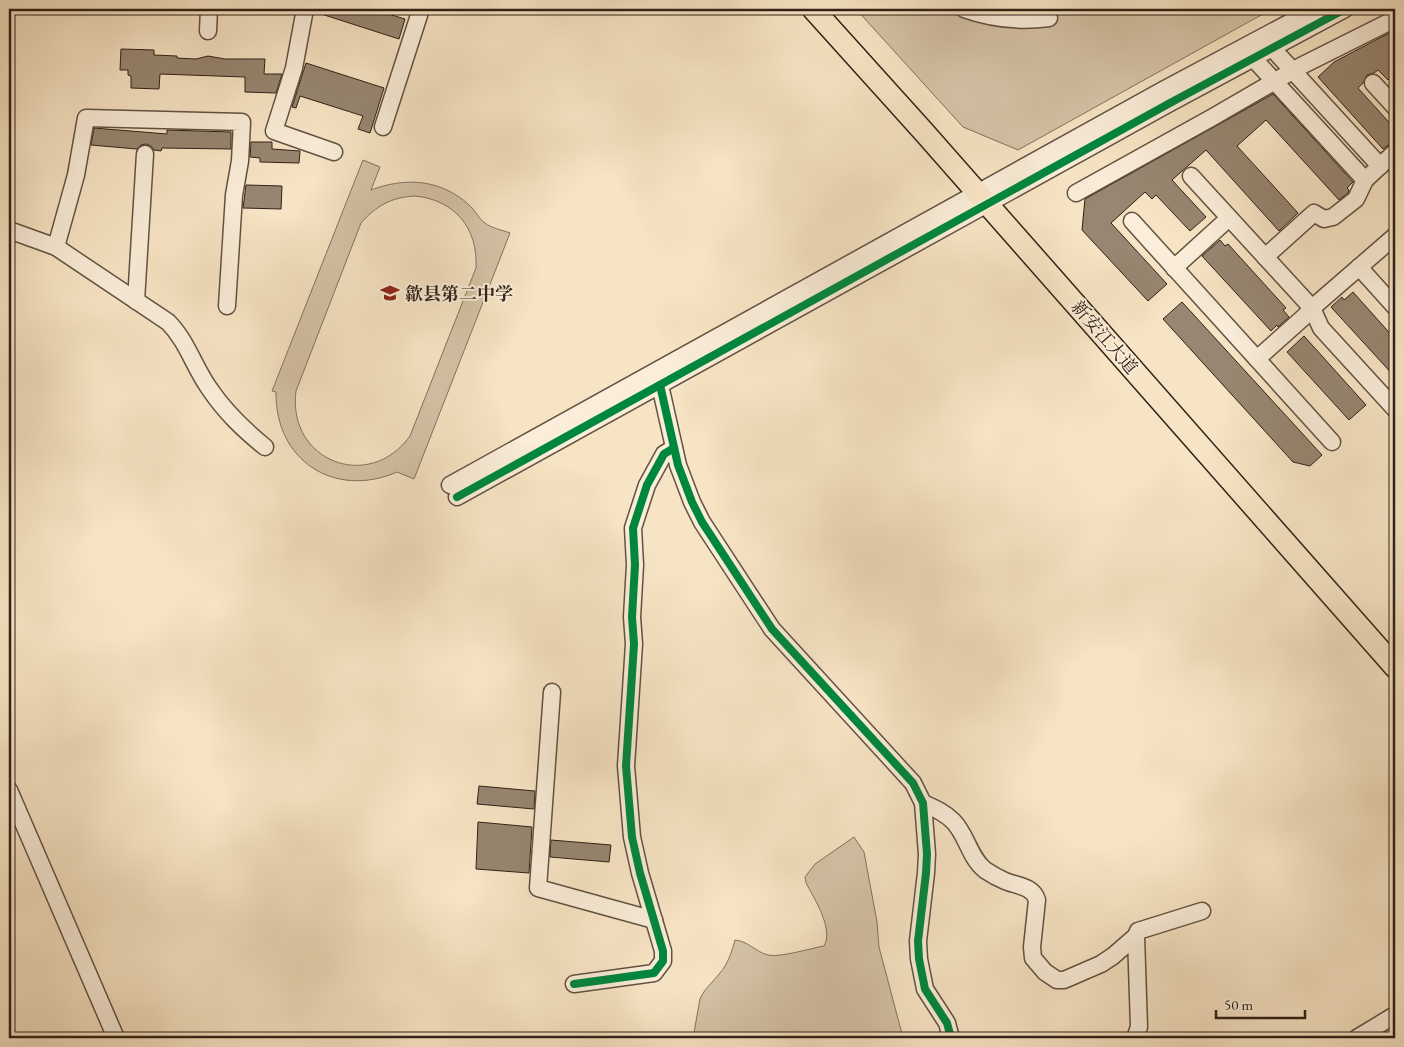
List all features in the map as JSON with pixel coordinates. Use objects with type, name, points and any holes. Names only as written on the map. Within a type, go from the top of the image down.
[{"type":"main road","name":"新安江大道","points":[[813,9],[988,195],[1395,647]]},
{"type":"main road","name":"新安江大道","points":[[831,9],[988,195],[1395,667]]},
{"type":"street","points":[[208,31],[209,9]]},
{"type":"street","points":[[306,9],[294,68],[274,130],[334,152]]},
{"type":"street","points":[[383,127],[421,9]]},
{"type":"street","points":[[964,9],[993,18],[1035,20],[1049,18]]},
{"type":"street","points":[[1314,9],[988,195],[660,385],[453,491],[988,195],[1345,9]]},
{"type":"street","points":[[1076,192],[1213,117],[1293,70],[1395,19]]},
{"type":"street","points":[[1272,48],[1380,166]]},
{"type":"street","points":[[1253,58],[1365,180]]},
{"type":"street","points":[[1373,83],[1395,107]]},
{"type":"street","points":[[56,248],[76,175],[86,118],[242,122],[240,161],[234,195],[227,306]]},
{"type":"street","points":[[1264,257],[1314,213],[1324,218],[1333,217],[1356,199],[1365,180],[1395,152]]},
{"type":"street","points":[[136,301],[146,154]]},
{"type":"street","points":[[1191,176],[1312,308],[1321,328],[1394,409]]},
{"type":"street","points":[[1174,268],[1229,218]]},
{"type":"street","points":[[1132,221],[1332,442]]},
{"type":"street","points":[[9,230],[56,248],[168,322],[178,332],[208,388],[236,422],[265,447]]},
{"type":"street","points":[[1257,359],[1395,236]]},
{"type":"street","points":[[1359,267],[1395,306]]},
{"type":"street","points":[[660,385],[674,448],[684,481],[702,522],[765,620],[913,782],[923,803],[927,854],[918,941],[919,959],[925,989],[947,1023],[951,1038]]},
{"type":"street","points":[[574,984],[654,973],[659,968],[663,958],[663,951],[632,837],[626,778],[634,644],[632,617],[635,565],[633,528],[647,485],[664,454],[674,448]]},
{"type":"street","points":[[552,692],[538,888],[654,920]]},
{"type":"street","points":[[9,790],[116,1038]]},
{"type":"street","points":[[923,803],[941,811],[955,823],[974,857],[986,871],[1005,881],[1025,887],[1034,894],[1037,900],[1032,951],[1035,962],[1050,977],[1057,980],[1064,980],[1101,964],[1136,936],[1138,931],[1202,911]]},
{"type":"street","points":[[1135,1038],[1139,1027],[1136,936]]},
{"type":"street","points":[[1357,1038],[1395,1015]]},
{"type":"shaded area","points":[[856,9],[1272,9],[1018,150],[963,127]]},
{"type":"shaded area","points":[[363,160],[380,167],[371,190],[397,183],[410,182],[435,185],[458,196],[487,225],[510,233],[414,479],[397,472],[374,479],[352,481],[331,477],[313,468],[297,455],[286,437],[278,416],[276,392],[272,391]],"holes":[[[415,196],[442,203],[461,218],[473,240],[476,268],[410,436],[393,453],[374,463],[354,465],[334,461],[317,451],[304,436],[297,415],[296,391],[361,223],[379,207],[392,200]]]},
{"type":"shaded area","points":[[854,837],[864,852],[877,922],[879,947],[902,1034],[880,1038],[693,1038],[700,999],[725,966],[735,940],[744,942],[764,954],[773,956],[824,946],[827,931],[825,923],[805,877],[815,864]]},
{"type":"building","points":[[315,9],[372,9],[405,19],[399,39],[315,12]]},
{"type":"building","points":[[1395,30],[1395,73],[1388,80],[1378,70],[1367,75],[1358,88],[1395,129],[1395,140],[1383,149],[1318,77],[1334,62]]},
{"type":"building","points":[[121,49],[154,50],[154,55],[177,56],[177,58],[196,59],[208,56],[225,59],[265,59],[264,74],[282,74],[276,93],[245,92],[245,77],[160,74],[159,89],[131,88],[131,76],[128,75],[128,70],[120,70]]},
{"type":"building","points":[[306,63],[384,88],[370,133],[358,129],[363,116],[300,96],[296,108],[292,107]]},
{"type":"building","points":[[1273,94],[1353,182],[1347,188],[1349,190],[1348,193],[1339,200],[1266,120],[1237,146],[1298,213],[1279,231],[1206,150],[1172,180],[1206,217],[1190,231],[1156,195],[1152,199],[1145,192],[1111,223],[1167,284],[1148,301],[1082,230],[1085,199]]},
{"type":"building","points":[[94,128],[167,134],[167,130],[231,132],[231,149],[162,148],[161,151],[154,150],[146,144],[141,145],[137,149],[91,145]]},
{"type":"building","points":[[251,142],[272,142],[272,149],[300,151],[299,163],[260,162],[260,158],[250,157]]},
{"type":"building","points":[[246,185],[282,186],[281,209],[243,208]]},
{"type":"building","points":[[1220,240],[1225,246],[1228,244],[1286,308],[1283,310],[1289,317],[1278,327],[1277,325],[1271,331],[1202,256]]},
{"type":"building","points":[[1353,292],[1395,339],[1395,377],[1331,307],[1342,297],[1344,300]]},
{"type":"building","points":[[1182,302],[1322,455],[1310,466],[1293,462],[1163,319]]},
{"type":"building","points":[[1304,336],[1366,405],[1349,420],[1287,352]]},
{"type":"building","points":[[479,786],[535,791],[534,809],[477,804]]},
{"type":"building","points":[[478,822],[532,827],[529,873],[476,869]]},
{"type":"building","points":[[551,840],[611,845],[609,862],[550,857]]},
{"type":"cycle path","points":[[457,497],[1170,103],[1345,9]]},
{"type":"cycle path","points":[[660,385],[678,465],[702,522],[772,629],[913,783],[923,803],[927,854],[918,941],[919,959],[925,989],[947,1023],[951,1038]]},
{"type":"cycle path","points":[[574,984],[654,973],[663,961],[663,951],[640,873],[632,837],[626,766],[634,644],[632,617],[635,565],[633,528],[647,485],[664,454],[674,448]]},
{"type":"place","name":"歙县第二中学","points":[[390,293]]}]
